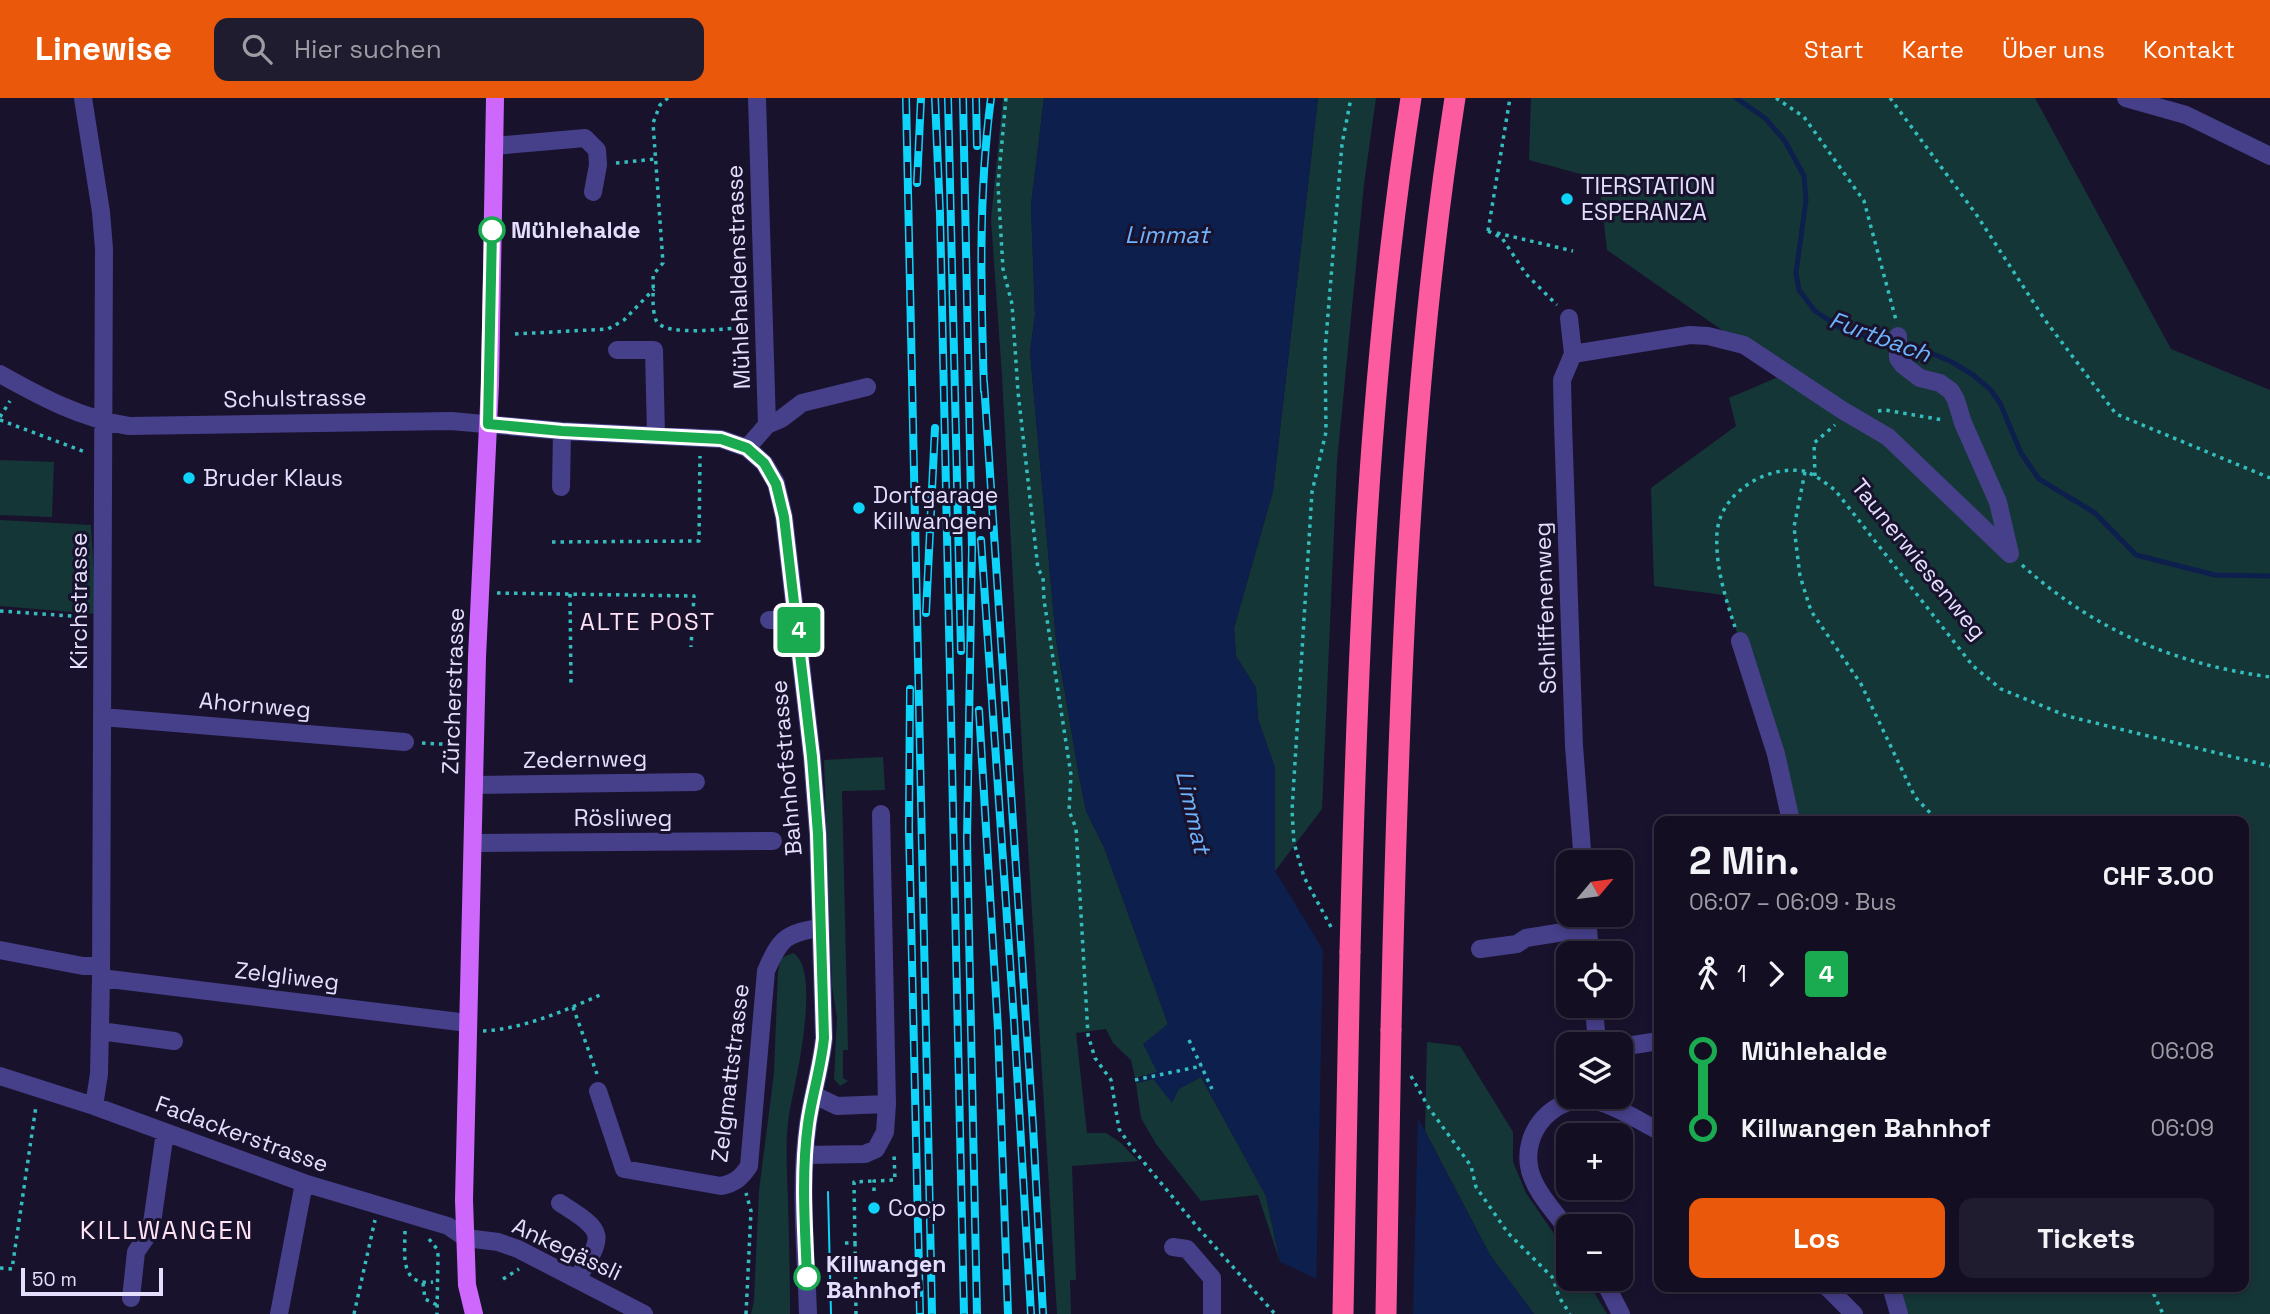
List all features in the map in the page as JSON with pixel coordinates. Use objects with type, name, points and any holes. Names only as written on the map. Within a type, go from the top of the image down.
[{"type":"highway","points":[[1343,1314],[1359,660],[1372,454],[1387,285],[1411,98]]},
{"type":"highway","points":[[1386,1314],[1391,1030],[1402,675],[1411,508],[1433,267],[1455,98]]},
{"type":"main road","name":"Zürcherstrasse","points":[[474,1314],[467,1285],[464,1199],[488,424],[495,98]]},
{"type":"main road","name":"Zürcherstrasse","points":[[459,1314],[467,1285]]},
{"type":"street","name":"Kirchstrasse","points":[[83,98],[101,212],[104,249],[101,972],[99,1073],[94,1106]]},
{"type":"street","name":"Mühlehaldenstrasse","points":[[757,98],[767,425]]},
{"type":"street","points":[[2126,98],[2186,115],[2270,156]]},
{"type":"street","points":[[494,146],[585,138],[597,150],[598,164],[593,192]]},
{"type":"street","name":"Schliffenenweg","points":[[1569,318],[1573,354],[1562,380],[1563,425],[1574,746],[1582,850]]},
{"type":"street","points":[[1573,354],[1690,335],[1708,335],[1744,345],[1851,416],[1888,437],[2010,554]]},
{"type":"street","points":[[1897,343],[1898,358],[1902,365],[1920,378],[1940,383],[1951,391],[1998,502],[2010,554]]},
{"type":"street","points":[[617,350],[654,350],[656,435]]},
{"type":"street","name":"Schulstrasse","points":[[0,374],[61,407],[103,422],[129,426],[451,421],[488,424]]},
{"type":"street","points":[[488,424],[562,431],[700,437],[721,439],[747,448],[767,425],[781,419],[803,403],[867,387]]},
{"type":"street","points":[[561,487],[562,431]]},
{"type":"street","name":"Bahnhofstrasse","points":[[747,448],[764,463],[776,484],[784,517],[817,821],[824,1038],[821,1066],[808,1123],[804,1184],[808,1314]]},
{"type":"street","points":[[769,620],[797,620]]},
{"type":"street","points":[[1740,641],[1776,754],[1790,816]]},
{"type":"street","name":"Ahornweg","points":[[102,717],[405,742]]},
{"type":"street","name":"Zedernweg","points":[[475,785],[696,782]]},
{"type":"street","points":[[806,1155],[865,1153],[876,1149],[885,1132],[887,1104],[881,814]]},
{"type":"street","name":"Rösliweg","points":[[473,844],[773,841]]},
{"type":"street","name":"Zelgmattstrasse","points":[[598,1091],[624,1169],[721,1186],[742,1177],[749,1166],[766,971],[776,948],[786,937],[794,932],[820,928]]},
{"type":"street","points":[[1480,949],[1517,944],[1526,938],[1562,928]]},
{"type":"street","name":"Zelgliweg","points":[[0,950],[101,972],[468,1028]]},
{"type":"street","points":[[100,1031],[174,1041]]},
{"type":"street","points":[[1633,1045],[1654,1042]]},
{"type":"street","name":"Fadackerstrasse","points":[[0,1076],[40,1091],[94,1106],[304,1184],[448,1226],[466,1238]]},
{"type":"street","points":[[814,1096],[837,1106],[887,1104]]},
{"type":"street","points":[[1556,1109],[1542,1120],[1529,1143],[1528,1163],[1534,1182],[1557,1214]]},
{"type":"street","points":[[1618,1109],[1654,1128]]},
{"type":"street","points":[[131,1298],[136,1252],[150,1230],[165,1132]]},
{"type":"street","points":[[279,1314],[304,1184]]},
{"type":"street","points":[[560,1203],[588,1221],[598,1236],[597,1245],[577,1279]]},
{"type":"street","name":"Ankegässli","points":[[466,1238],[498,1242],[518,1249],[644,1314]]},
{"type":"street","points":[[1173,1247],[1187,1249],[1212,1278],[1212,1314]]},
{"type":"street","points":[[1609,1291],[1621,1314]]},
{"type":"street","points":[[1832,1292],[1854,1314]]},
{"type":"street","points":[[1893,1292],[1899,1314]]},
{"type":"path","points":[[668,98],[660,105],[653,123],[663,263],[653,275],[655,319],[660,326],[673,331],[764,326]]},
{"type":"path","points":[[1006,98],[998,185],[1003,269],[1012,304],[1018,392],[1038,569],[1043,577],[1044,600],[1071,775],[1069,811],[1076,828],[1088,1035],[1095,1058],[1111,1080],[1119,1129],[1199,1229],[1275,1314]]},
{"type":"path","points":[[1488,231],[1510,98]]},
{"type":"path","points":[[1776,98],[1804,117],[1864,201],[1896,317],[1897,343]]},
{"type":"path","points":[[1890,98],[1976,214],[2045,320],[2116,414],[2270,478]]},
{"type":"path","points":[[598,164],[656,159]]},
{"type":"path","points":[[1488,231],[1573,251]]},
{"type":"path","points":[[1488,231],[1502,237],[1526,274],[1569,318]]},
{"type":"path","points":[[515,334],[608,329],[624,320],[654,289]]},
{"type":"path","points":[[1815,476],[1814,443],[1836,424],[1851,416],[1885,410],[1963,424]]},
{"type":"path","points":[[0,421],[104,458]]},
{"type":"path","points":[[552,542],[699,541],[700,437]]},
{"type":"path","name":"Taunerwiesenweg","points":[[1740,641],[1724,595],[1718,562],[1717,531],[1724,510],[1736,494],[1762,476],[1781,470],[1805,472],[1835,490],[1973,666],[2001,689],[2067,716],[2270,766]]},
{"type":"path","points":[[1805,472],[1794,527],[1800,576],[1811,611],[1861,684],[1915,797],[1933,816]]},
{"type":"path","points":[[2010,554],[2049,589],[2099,622],[2140,643],[2224,671],[2270,677]]},
{"type":"path","points":[[481,591],[694,596],[691,647]]},
{"type":"path","points":[[570,594],[571,684]]},
{"type":"path","points":[[0,611],[104,618]]},
{"type":"path","points":[[405,742],[476,746]]},
{"type":"path","points":[[468,1028],[506,1030],[600,995]]},
{"type":"path","points":[[573,1007],[598,1078],[598,1091]]},
{"type":"path","points":[[1189,1040],[1212,1089]]},
{"type":"path","points":[[1135,1080],[1202,1066]]},
{"type":"path","points":[[0,1268],[12,1269],[40,1091]]},
{"type":"path","points":[[742,1177],[751,1210],[746,1314]]},
{"type":"path","points":[[856,1314],[854,1182],[895,1180]]},
{"type":"path","points":[[874,1181],[874,1191]]},
{"type":"path","points":[[354,1314],[378,1206]]},
{"type":"path","points":[[408,1215],[405,1226],[405,1267],[413,1278],[424,1283],[433,1282]]},
{"type":"path","points":[[429,1233],[429,1241],[437,1249],[437,1314]]},
{"type":"path","points":[[845,1243],[855,1243]]},
{"type":"path","points":[[503,1279],[526,1265]]},
{"type":"path","points":[[424,1283],[425,1298],[438,1306]]},
{"type":"path","points":[[2153,1292],[2163,1314]]},
{"type":"path","points":[[1559,1297],[1570,1314]]},
{"type":"green space","points":[[1003,98],[1044,98],[1031,205],[1035,315],[1030,352],[1056,640],[1079,776],[1086,811],[1104,847],[1168,1024],[1157,1072],[1135,1078],[1131,1060],[1113,1043],[1106,1029],[1076,1033],[1087,1133],[1106,1133],[1121,1143],[1138,1161],[1072,1166],[1076,1280],[1070,1280],[1071,1314],[1057,1314],[991,219]]},
{"type":"green space","points":[[1318,98],[1376,98],[1364,184],[1337,462],[1322,809],[1275,871],[1275,768],[1258,719],[1256,688],[1236,656],[1234,628],[1273,491]]},
{"type":"green space","points":[[1531,98],[2035,98],[2171,349],[2270,390],[2270,1314],[1899,1314],[1893,1292],[2249,1292],[2249,816],[1790,816],[1740,641],[1724,595],[1654,586],[1651,488],[1736,426],[1729,398],[1785,374],[1607,250],[1599,179],[1529,160]]},
{"type":"green space","points":[[0,460],[54,462],[52,517],[0,515]]},
{"type":"green space","points":[[0,520],[91,525],[96,614],[0,606]]},
{"type":"green space","points":[[883,757],[885,790],[842,791],[848,1050],[843,1050],[843,1078],[848,1081],[840,1086],[834,1079],[837,1018],[832,986],[824,760]]},
{"type":"green space","points":[[793,953],[801,963],[806,1000],[802,1048],[787,1140],[790,1314],[751,1314],[754,1301],[759,1191],[774,1073],[778,972],[781,958]]},
{"type":"green space","points":[[1427,1042],[1460,1046],[1513,1132],[1513,1162],[1526,1193],[1556,1237],[1556,1291],[1593,1291],[1607,1314],[1534,1314],[1490,1255],[1425,1131]]},
{"type":"green space","points":[[1201,1077],[1266,1196],[1280,1262],[1258,1195],[1201,1201],[1156,1144],[1141,1118],[1136,1083],[1153,1079],[1178,1089]]},
{"type":"water","name":"Limmat","points":[[1044,98],[1318,98],[1273,491],[1234,628],[1236,656],[1256,688],[1258,719],[1275,768],[1275,871],[1325,953],[1425,1131],[1490,1255],[1534,1314],[1325,1314],[1317,1294],[1317,1279],[1280,1262],[1266,1196],[1201,1077],[1179,1089],[1172,1103],[1153,1079],[1136,1083],[1135,1080],[1157,1072],[1143,1044],[1168,1024],[1104,847],[1086,811],[1056,640],[1030,352],[1035,315],[1031,205]]},
{"type":"pier","points":[[1323,943],[1418,1113],[1413,1314],[1322,1314],[1316,1302]]},
{"type":"waterway","name":"Furtbach","points":[[1736,98],[1765,118],[1785,141],[1804,176],[1806,200],[1796,273],[1799,290],[1815,311],[1839,327],[1874,339],[1910,344],[1952,362],[1973,375],[1990,389],[2000,403],[2021,453],[2039,479],[2095,513],[2136,555],[2215,575],[2270,576]]},
{"type":"tram line","points":[[828,1192],[831,1314]]},
{"type":"railway","points":[[906,98],[932,1314]]},
{"type":"railway","points":[[917,183],[921,98]]},
{"type":"railway","points":[[935,98],[940,214],[964,1314]]},
{"type":"railway","points":[[948,98],[961,651]]},
{"type":"railway","points":[[963,98],[972,549],[967,839],[977,1314]]},
{"type":"railway","points":[[976,98],[977,146]]},
{"type":"railway","points":[[984,391],[982,208],[991,98]]},
{"type":"railway","points":[[984,382],[1043,1314]]},
{"type":"railway","points":[[926,613],[935,428]]},
{"type":"railway","points":[[981,540],[1031,1314]]},
{"type":"railway","points":[[910,689],[909,828],[920,1314]]},
{"type":"railway","points":[[979,710],[998,1029],[1008,1314]]},
{"type":"bus line","name":"4","points":[[492,230],[488,424],[562,431],[721,439],[747,448],[764,463],[776,484],[784,517],[797,620],[818,834],[824,1038],[821,1066],[808,1123],[804,1184],[807,1277]]},
{"type":"place","name":"TIERSTATION ESPERANZA","points":[[1567,199]]},
{"type":"place","name":"Mühlehalde","points":[[492,230]]},
{"type":"place","name":"Bruder Klaus","points":[[189,478]]},
{"type":"place","name":"Dorfgarage Killwangen","points":[[859,508]]},
{"type":"place","name":"Coop","points":[[874,1208]]},
{"type":"place","name":"Killwangen Bahnhof","points":[[807,1277]]},
{"type":"district","name":"ALTE POST","points":[[648,622]]},
{"type":"district","name":"KILLWANGEN","points":[[167,1230]]}]
